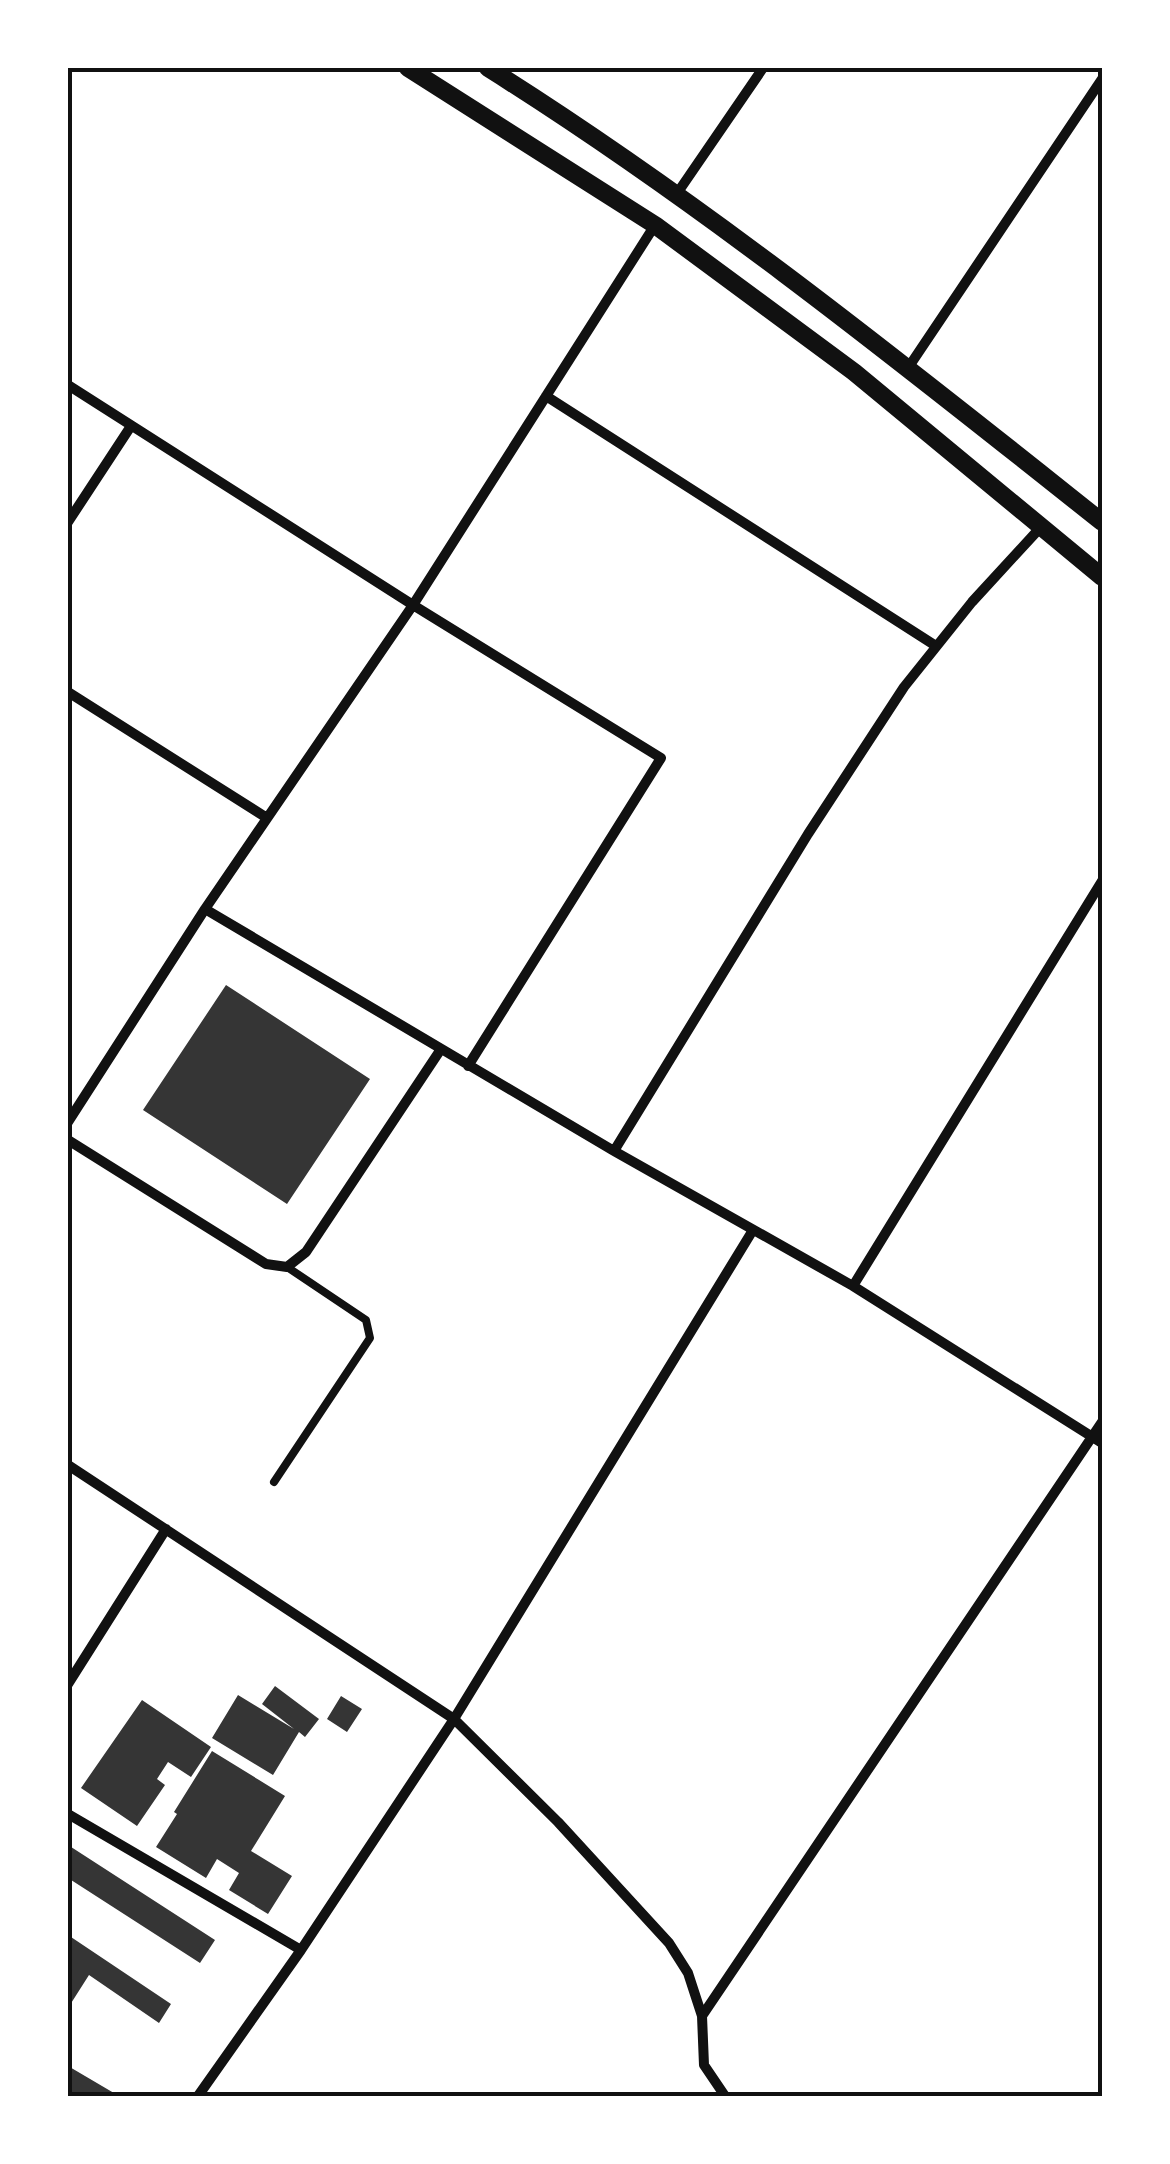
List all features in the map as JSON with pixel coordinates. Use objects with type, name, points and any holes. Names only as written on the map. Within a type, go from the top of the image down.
[{"type":"street","points":[[408,68],[655,225],[854,372],[1040,528],[1101,573]]},
{"type":"street","points":[[488,68],[676,195],[908,368],[1102,522]]},
{"type":"street","points":[[676,195],[764,68]]},
{"type":"street","points":[[908,368],[1102,79]]},
{"type":"street","points":[[68,1122],[205,909],[413,605],[655,225]]},
{"type":"street","points":[[68,385],[661,758],[468,1066]]},
{"type":"street","points":[[546,396],[936,646]]},
{"type":"street","points":[[68,522],[131,426]]},
{"type":"street","points":[[614,1151],[808,834],[904,687],[972,602],[1040,528]]},
{"type":"street","points":[[68,692],[267,818]]},
{"type":"street","points":[[853,1286],[1102,881]]},
{"type":"street","points":[[205,909],[614,1151],[853,1286],[1098,1440]]},
{"type":"street","points":[[68,1140],[266,1264],[287,1267],[306,1252],[441,1049]]},
{"type":"street","points":[[198,2096],[301,1950],[454,1719],[753,1230]]},
{"type":"street","points":[[702,2016],[1098,1440],[1102,1422]]},
{"type":"street","points":[[68,1465],[454,1719],[558,1822],[670,1942],[688,1973],[702,2016],[704,2065],[725,2096]]},
{"type":"street","points":[[68,1684],[166,1529]]},
{"type":"street","points":[[68,1814],[301,1950]]},
{"type":"lane","points":[[274,1482],[370,1338],[366,1320],[287,1267]]},
{"type":"building","points":[[226,985],[370,1079],[287,1204],[143,1110]]},
{"type":"building","points":[[275,1686],[319,1719],[305,1737],[299,1732],[273,1775],[212,1738],[238,1695],[294,1729],[262,1704]]},
{"type":"building","points":[[341,1696],[362,1709],[347,1732],[327,1719]]},
{"type":"building","points":[[142,1700],[211,1747],[191,1777],[168,1762],[157,1779],[165,1785],[137,1826],[81,1788]]},
{"type":"building","points":[[212,1751],[285,1796],[251,1851],[292,1876],[268,1914],[229,1890],[239,1873],[217,1859],[206,1878],[156,1847]]},
{"type":"building","points":[[68,1845],[215,1940],[200,1963],[68,1878]]},
{"type":"building","points":[[68,1935],[171,2004],[159,2023],[89,1975],[68,2008]]},
{"type":"building","points":[[68,2066],[119,2096],[68,2096]]}]
